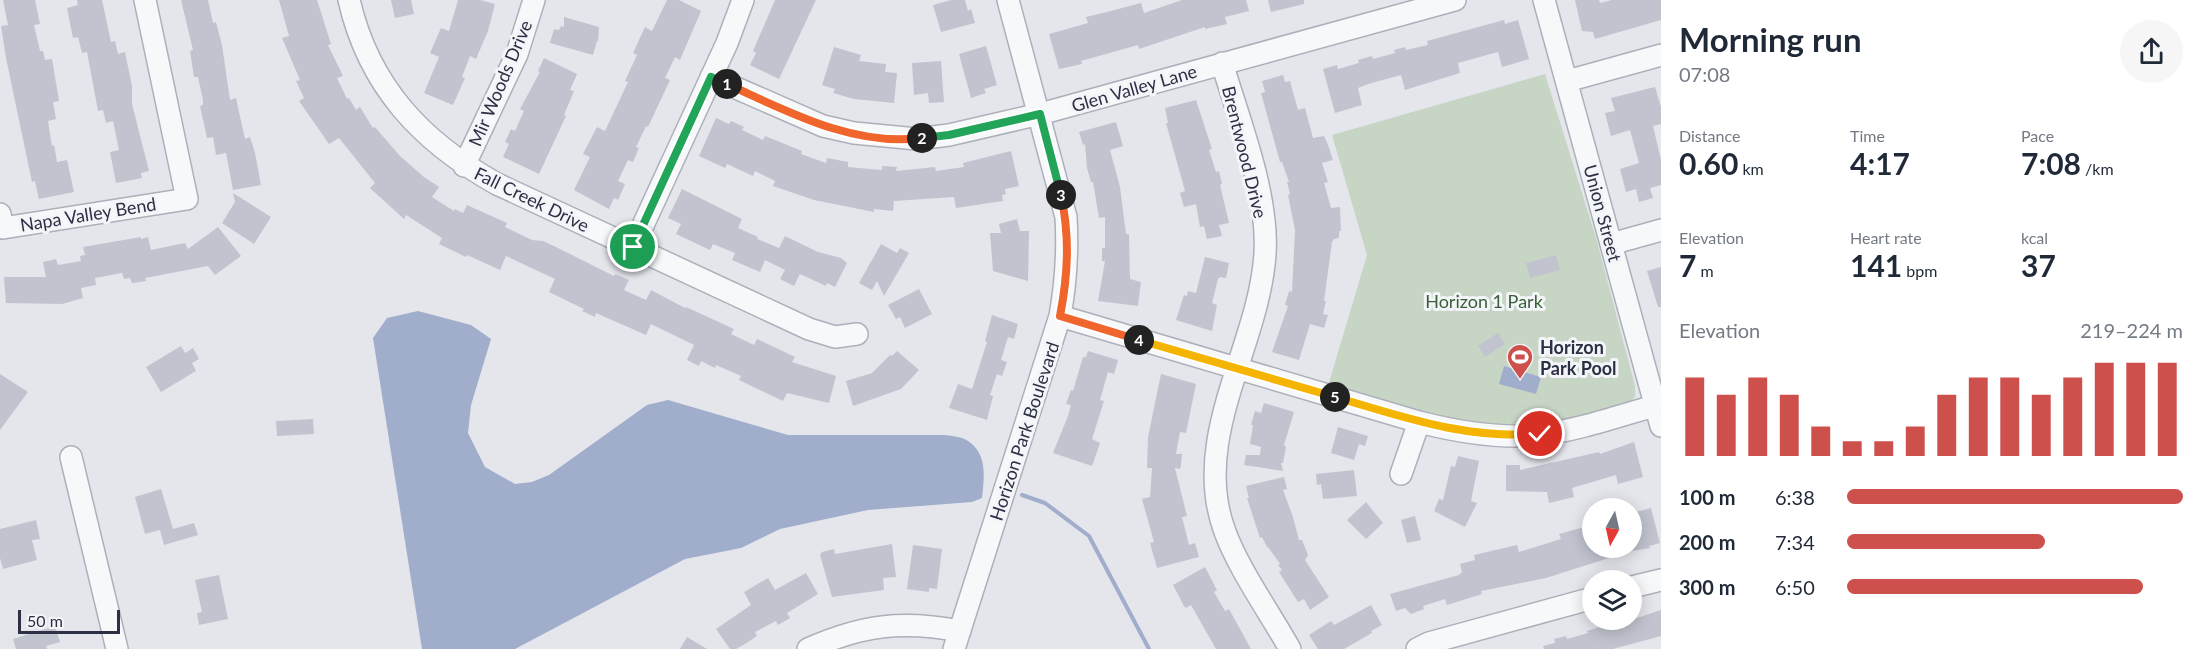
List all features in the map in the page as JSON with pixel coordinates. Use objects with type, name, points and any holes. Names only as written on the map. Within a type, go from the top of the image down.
[{"type":"street","name":"Napa Valley Bend","points":[[0,214],[3,228],[187,199],[145,0]]},
{"type":"street","name":"Fall Creek Drive","points":[[349,0],[362,40],[391,95],[417,127],[464,166],[497,184],[809,329],[835,337],[857,334]]},
{"type":"street","name":"Mir Woods Drive","points":[[464,166],[517,54],[529,22],[534,0]]},
{"type":"street","points":[[633,247],[711,77],[743,0]]},
{"type":"street","name":"Horizon Park Boulevard","points":[[957,640],[1060,316],[1066,282],[1068,248],[1066,216],[1008,0]]},
{"type":"street","name":"Glen Valley Lane","points":[[711,77],[823,126],[854,134],[917,139],[949,135],[1040,114],[1455,0]]},
{"type":"street","name":"Union Street","points":[[1544,0],[1658,405],[1661,426]]},
{"type":"street","points":[[1566,81],[1661,55]]},
{"type":"street","name":"Brentwood Drive","points":[[1222,63],[1258,188],[1264,226],[1265,254],[1260,286],[1219,434],[1214,469],[1217,502],[1224,530],[1238,559],[1290,649]]},
{"type":"street","points":[[1611,244],[1661,230]]},
{"type":"street","points":[[1060,316],[1419,422],[1475,434],[1509,436],[1540,434],[1658,405]]},
{"type":"street","points":[[1401,474],[1419,422]]},
{"type":"street","points":[[71,457],[117,649]]},
{"type":"street","points":[[1642,585],[1661,580]]},
{"type":"street","points":[[1417,649],[1458,635],[1582,601]]},
{"type":"street","points":[[808,649],[838,636],[873,627],[900,624],[930,626],[957,640]]},
{"type":"green space","name":"Horizon 1 Park","points":[[1545,74],[1597,241],[1635,386],[1635,397],[1626,406],[1566,421],[1518,428],[1463,424],[1408,411],[1328,386],[1367,255],[1332,135]]},
{"type":"water","points":[[418,311],[471,325],[491,339],[471,405],[468,433],[485,467],[515,484],[532,482],[549,475],[647,405],[668,400],[788,435],[945,435],[957,437],[974,446],[982,459],[984,475],[982,498],[972,502],[868,510],[780,529],[741,548],[685,559],[515,649],[422,649],[373,338],[387,318]]},
{"type":"water","name":"Horizon Park Pool","points":[[1504,366],[1541,377],[1536,394],[1499,384]]},
{"type":"building","points":[[3,0],[35,0],[40,24],[34,25],[40,51],[43,51],[45,60],[52,59],[59,101],[53,102],[56,119],[48,121],[52,146],[54,145],[57,162],[67,160],[74,192],[39,199],[35,181],[32,182],[6,58],[1,26],[8,25]]},
{"type":"building","points":[[77,0],[102,0],[111,42],[115,41],[118,54],[125,52],[132,86],[132,104],[149,171],[141,173],[142,178],[116,183],[110,152],[119,150],[113,121],[106,123],[103,110],[98,111],[87,52],[82,53],[78,37],[73,38],[67,8],[78,5]]},
{"type":"building","points":[[181,0],[208,0],[213,23],[216,22],[222,45],[230,100],[236,98],[245,139],[250,137],[255,153],[261,185],[233,190],[226,153],[216,155],[213,137],[207,138],[200,106],[203,105],[203,100],[198,77],[194,77],[190,51],[193,50]]},
{"type":"building","points":[[279,0],[317,0],[331,44],[328,45],[343,76],[337,78],[347,99],[349,98],[356,110],[360,107],[373,128],[375,127],[400,156],[439,187],[432,197],[454,211],[455,209],[463,213],[467,205],[507,223],[505,227],[532,240],[543,241],[614,276],[615,274],[629,280],[624,290],[646,300],[651,290],[685,308],[734,329],[731,334],[754,345],[757,339],[795,357],[792,362],[836,376],[829,403],[787,393],[783,401],[739,380],[741,376],[716,365],[715,368],[701,361],[699,366],[687,360],[694,345],[651,324],[646,335],[596,313],[595,317],[549,292],[555,279],[506,256],[500,270],[467,255],[466,257],[439,244],[442,238],[406,215],[404,219],[370,188],[375,183],[339,138],[329,144],[299,101],[304,98],[296,81],[300,80],[282,38],[289,36]]},
{"type":"building","points":[[391,0],[411,0],[414,14],[395,18]]},
{"type":"building","points":[[458,0],[480,0],[495,4],[488,31],[476,59],[470,56],[462,77],[465,78],[453,105],[424,93],[439,57],[430,53],[441,28],[449,31]]},
{"type":"building","points":[[667,0],[679,0],[701,11],[680,60],[675,57],[665,78],[670,80],[636,147],[639,148],[633,162],[628,160],[618,181],[625,184],[618,200],[614,198],[609,209],[574,190],[590,157],[583,154],[597,127],[605,131],[628,82],[625,81],[637,55],[633,53],[645,27],[652,31]]},
{"type":"building","points":[[775,0],[816,0],[779,79],[750,65],[756,53],[753,51]]},
{"type":"building","points":[[951,0],[965,0],[968,11],[971,9],[975,23],[941,32],[933,5]]},
{"type":"building","points":[[1182,0],[1246,0],[1249,11],[1225,17],[1227,24],[1205,29],[1205,27],[1139,49],[1138,45],[1081,61],[1082,64],[1059,69],[1049,34],[1088,23],[1086,17],[1141,3],[1144,13]]},
{"type":"building","points":[[1268,0],[1304,0],[1304,4],[1271,12]]},
{"type":"building","points":[[1575,0],[1599,0],[1600,3],[1612,0],[1661,0],[1661,20],[1595,39],[1593,32],[1582,31]]},
{"type":"building","points":[[564,17],[599,27],[598,41],[593,55],[550,43],[554,29],[559,30],[561,26],[564,27]]},
{"type":"building","points":[[1504,20],[1505,24],[1518,20],[1529,59],[1502,67],[1498,52],[1458,63],[1460,73],[1405,90],[1401,75],[1368,84],[1358,88],[1362,105],[1335,113],[1323,69],[1337,65],[1338,69],[1359,63],[1358,60],[1372,56],[1373,59],[1395,53],[1394,50],[1405,47],[1406,50],[1428,45],[1427,41]]},
{"type":"building","points":[[986,46],[997,85],[984,89],[986,93],[971,98],[959,54]]},
{"type":"building","points":[[834,47],[861,55],[859,61],[886,64],[885,72],[897,73],[894,103],[854,99],[833,93],[835,89],[822,85]]},
{"type":"building","points":[[544,58],[577,74],[570,90],[574,91],[564,115],[566,116],[539,174],[503,157],[509,144],[505,142],[511,129],[515,131],[524,111],[520,109],[540,72],[538,71]]},
{"type":"building","points":[[941,61],[944,102],[929,103],[928,93],[914,95],[912,63]]},
{"type":"building","points":[[1283,75],[1285,82],[1290,81],[1298,110],[1305,108],[1313,138],[1324,136],[1328,145],[1333,160],[1322,163],[1328,182],[1324,183],[1331,208],[1340,207],[1341,231],[1339,231],[1339,238],[1332,242],[1324,301],[1326,301],[1323,314],[1328,315],[1324,328],[1310,324],[1299,360],[1272,352],[1288,306],[1285,305],[1289,291],[1292,292],[1295,230],[1288,195],[1290,194],[1287,182],[1289,182],[1282,162],[1280,162],[1261,93],[1265,92],[1262,81]]},
{"type":"building","points":[[1655,87],[1661,107],[1661,124],[1653,126],[1661,160],[1661,185],[1650,188],[1653,198],[1639,202],[1636,189],[1626,192],[1620,169],[1639,163],[1630,130],[1611,136],[1605,113],[1615,111],[1611,98]]},
{"type":"building","points":[[1196,100],[1212,149],[1209,150],[1216,172],[1219,171],[1229,223],[1219,225],[1222,236],[1207,239],[1204,226],[1200,227],[1196,204],[1184,207],[1180,193],[1185,191],[1166,123],[1168,123],[1165,108]]},
{"type":"building","points":[[716,118],[729,124],[731,121],[744,127],[742,130],[763,140],[765,136],[802,151],[801,154],[826,163],[827,158],[848,162],[848,167],[882,170],[882,166],[897,167],[896,171],[935,167],[936,171],[964,167],[963,163],[1011,151],[1019,186],[1005,189],[1006,194],[1002,195],[1003,201],[956,208],[954,197],[894,201],[893,211],[874,209],[874,212],[814,200],[773,186],[775,181],[755,171],[753,176],[727,164],[725,168],[699,156]]},
{"type":"building","points":[[1116,122],[1123,146],[1110,150],[1120,187],[1126,234],[1129,234],[1130,279],[1141,282],[1138,306],[1098,301],[1105,261],[1102,261],[1102,248],[1105,248],[1105,217],[1099,218],[1093,182],[1091,182],[1087,168],[1085,144],[1083,145],[1079,132]]},
{"type":"building","points":[[682,189],[742,219],[738,228],[758,237],[757,239],[779,248],[785,236],[818,252],[841,258],[847,263],[835,287],[827,283],[826,286],[800,274],[794,286],[780,279],[785,270],[765,260],[760,272],[732,260],[735,253],[713,244],[710,250],[676,234],[681,224],[668,218]]},
{"type":"building","points":[[233,193],[271,217],[254,244],[222,223],[235,202]]},
{"type":"building","points":[[1017,219],[1020,231],[1029,231],[1028,281],[993,271],[990,233],[1001,233],[999,224]]},
{"type":"building","points":[[218,227],[241,256],[215,275],[208,266],[145,278],[146,281],[132,283],[130,278],[124,279],[122,273],[95,278],[96,285],[81,288],[83,298],[62,304],[6,303],[4,277],[46,277],[43,262],[56,259],[58,265],[81,261],[80,256],[85,255],[83,247],[148,237],[151,250],[185,243],[188,249]]},
{"type":"building","points":[[881,244],[897,253],[900,248],[909,253],[884,296],[877,281],[872,290],[859,283]]},
{"type":"building","points":[[1556,255],[1560,270],[1530,278],[1526,263]]},
{"type":"building","points":[[1205,257],[1229,263],[1226,278],[1218,279],[1212,303],[1217,305],[1212,331],[1176,320],[1184,295],[1187,296],[1188,291],[1196,293]]},
{"type":"building","points":[[1661,267],[1661,307],[1658,307],[1647,271]]},
{"type":"building","points":[[919,289],[932,314],[905,328],[900,317],[896,319],[888,305]]},
{"type":"building","points":[[992,315],[1018,324],[1014,339],[1008,337],[1001,360],[1007,362],[1002,376],[997,374],[990,395],[993,396],[987,420],[949,408],[958,384],[972,389],[987,342],[985,341]]},
{"type":"building","points":[[1498,333],[1505,344],[1485,357],[1478,346]]},
{"type":"building","points":[[181,346],[185,353],[193,348],[199,359],[192,363],[196,371],[161,392],[146,367]]},
{"type":"building","points":[[897,351],[919,370],[901,389],[853,406],[846,381],[872,373]]},
{"type":"building","points":[[1088,351],[1118,360],[1114,374],[1108,372],[1100,400],[1104,401],[1092,439],[1100,443],[1092,466],[1053,453],[1071,405],[1066,404],[1071,390],[1073,391],[1083,357],[1086,357]]},
{"type":"building","points":[[0,374],[28,392],[0,430]]},
{"type":"building","points":[[1161,374],[1196,384],[1186,433],[1180,432],[1176,454],[1182,454],[1180,469],[1175,468],[1187,516],[1182,517],[1189,545],[1195,543],[1199,557],[1157,568],[1150,543],[1154,542],[1142,499],[1150,497],[1152,468],[1147,468],[1148,437]]},
{"type":"building","points":[[1264,403],[1294,412],[1284,445],[1286,447],[1283,463],[1281,463],[1283,471],[1244,465],[1246,455],[1260,455],[1261,447],[1250,444],[1253,425],[1251,425],[1255,411],[1261,413]]},
{"type":"building","points":[[313,419],[314,434],[277,436],[276,421]]},
{"type":"building","points":[[1338,427],[1368,436],[1365,446],[1359,444],[1354,460],[1331,453]]},
{"type":"building","points":[[1634,442],[1643,477],[1618,484],[1616,475],[1572,488],[1574,497],[1549,503],[1547,492],[1506,491],[1506,465],[1520,465],[1520,470],[1599,452],[1600,454]]},
{"type":"building","points":[[1458,456],[1479,461],[1471,501],[1477,503],[1465,527],[1434,511],[1439,499],[1443,500],[1451,466],[1455,467]]},
{"type":"building","points":[[1354,470],[1357,496],[1323,499],[1321,484],[1317,485],[1316,474]]},
{"type":"building","points":[[1284,477],[1287,489],[1283,490],[1299,540],[1302,540],[1308,555],[1305,560],[1329,597],[1310,610],[1304,599],[1298,602],[1279,572],[1282,570],[1278,565],[1280,564],[1262,537],[1260,538],[1247,498],[1249,498],[1246,486]]},
{"type":"building","points":[[161,489],[173,529],[194,523],[198,535],[164,545],[160,530],[145,534],[135,497]]},
{"type":"building","points":[[1366,502],[1383,523],[1366,539],[1347,520]]},
{"type":"building","points":[[1651,508],[1660,543],[1642,549],[1642,510]]},
{"type":"building","points":[[1415,516],[1421,540],[1407,543],[1401,520]]},
{"type":"building","points":[[36,520],[40,539],[32,540],[37,560],[3,569],[0,558],[0,529]]},
{"type":"building","points":[[1582,528],[1582,558],[1609,558],[1546,578],[1481,591],[1482,594],[1447,605],[1445,599],[1423,606],[1424,609],[1411,614],[1405,608],[1396,611],[1390,594],[1459,575],[1462,572],[1460,564],[1475,560],[1474,555],[1517,545],[1519,552],[1561,539],[1559,534]]},
{"type":"building","points":[[892,544],[896,577],[883,578],[884,590],[832,597],[820,555],[822,552],[834,549],[835,554]]},
{"type":"building","points":[[913,545],[942,549],[937,589],[929,588],[929,592],[907,589]]},
{"type":"building","points":[[1205,567],[1217,590],[1214,592],[1225,611],[1229,609],[1251,649],[1216,649],[1191,605],[1186,608],[1184,606],[1173,585]]},
{"type":"building","points":[[806,573],[818,594],[787,613],[790,618],[778,625],[776,621],[755,632],[757,636],[745,644],[736,649],[730,649],[716,629],[751,605],[744,592],[768,578],[775,590]]},
{"type":"building","points":[[219,575],[228,619],[199,625],[197,613],[202,612],[195,580]]},
{"type":"building","points":[[1371,605],[1382,625],[1344,649],[1318,649],[1309,635],[1331,621],[1334,625]]},
{"type":"building","points":[[1661,610],[1661,636],[1613,649],[1544,649],[1543,646],[1555,643],[1554,639],[1566,636],[1567,639],[1588,633],[1587,631],[1590,630],[1642,630],[1642,616]]},
{"type":"building","points":[[55,626],[60,642],[46,646],[47,649],[16,649],[13,639]]},
{"type":"building","points":[[687,637],[707,649],[680,649]]},
{"type":"waterway","points":[[1022,495],[1045,503],[1089,536],[1149,649]]},
{"type":"place","name":"Horizon Park Pool","points":[[1520,380]]},
{"type":"route","points":[[633,247],[711,77],[823,126],[854,134],[887,138],[917,139],[949,135],[1040,114],[1066,216],[1068,248],[1066,282],[1060,316],[1442,428],[1475,434],[1509,436],[1540,434]]}]
